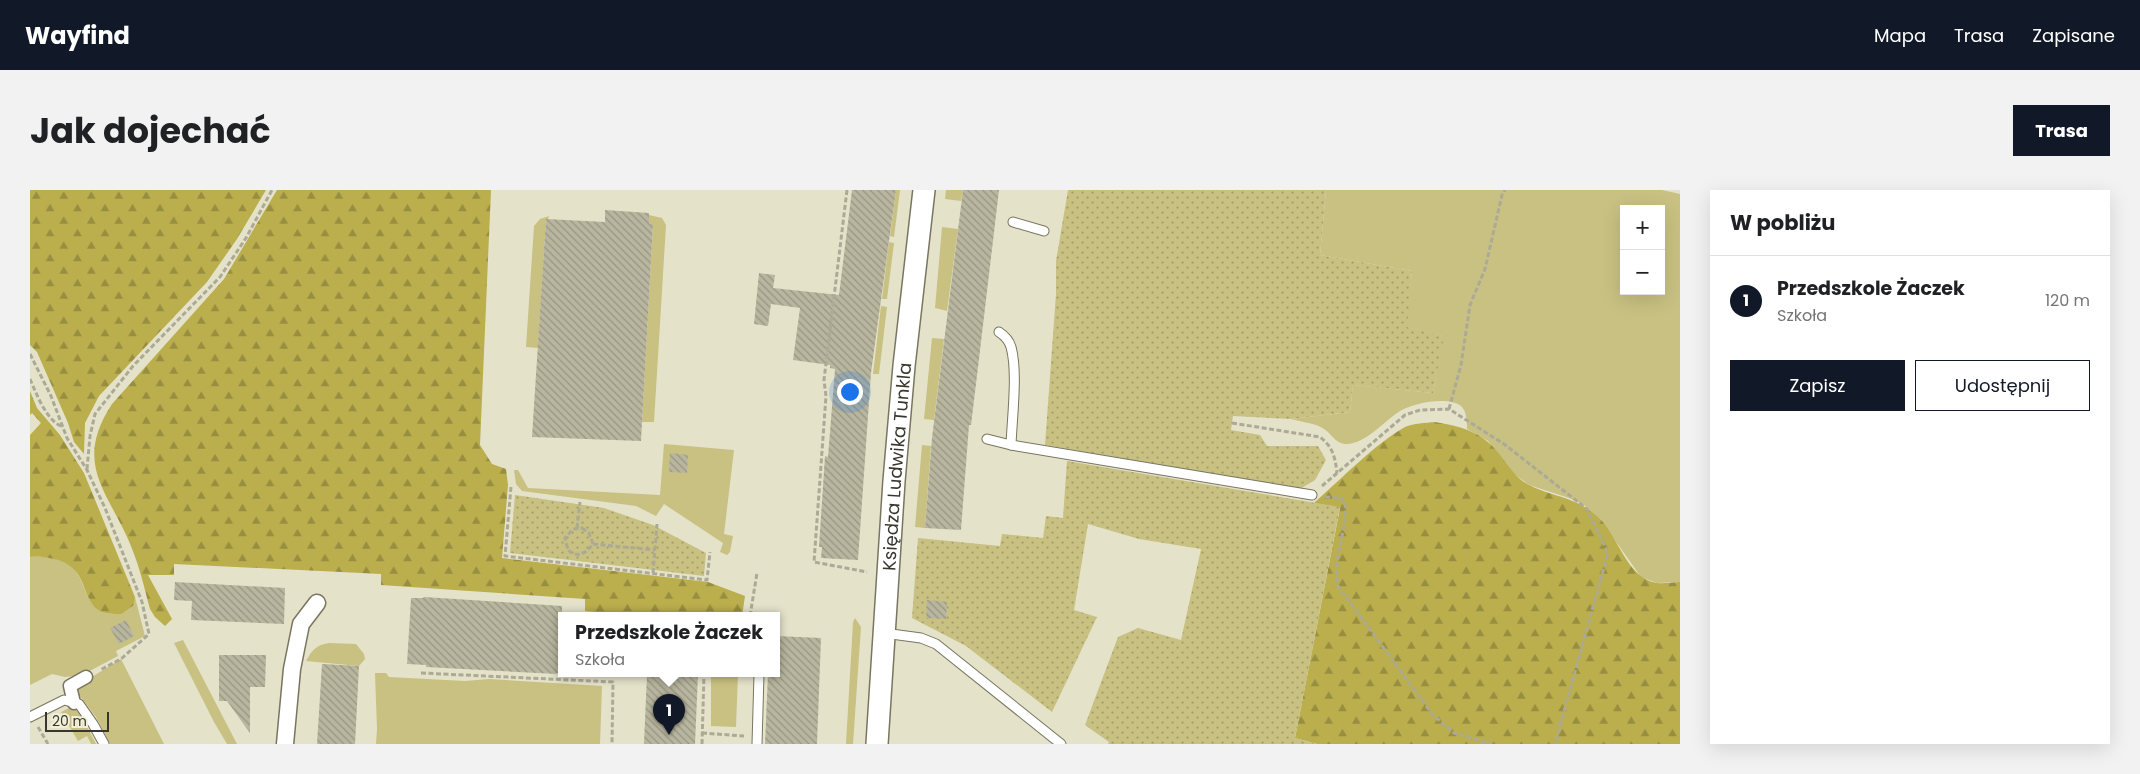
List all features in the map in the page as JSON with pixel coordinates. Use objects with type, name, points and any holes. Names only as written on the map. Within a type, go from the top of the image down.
[{"type":"street","name":"Księdza Ludwika Tunkla","points":[[877,744],[902,389],[924,190]]},
{"type":"street","points":[[285,744],[292,669],[301,624],[317,603]]},
{"type":"street","points":[[74,703],[70,686],[86,677]]},
{"type":"lane","points":[[1013,222],[1044,231]]},
{"type":"lane","points":[[999,332],[1006,337],[1011,347],[1014,383],[1011,445]]},
{"type":"lane","points":[[987,439],[1011,445],[1312,495]]},
{"type":"lane","points":[[884,633],[921,638],[936,644],[1062,744]]},
{"type":"lane","points":[[757,744],[759,677]]},
{"type":"lane","points":[[32,718],[64,700],[79,704],[104,744]]},
{"type":"path","points":[[87,470],[90,436],[95,414],[133,366],[220,277],[246,238],[272,190]]},
{"type":"path","points":[[848,190],[824,380],[826,396],[814,562],[868,572]]},
{"type":"path","points":[[1449,409],[1461,365],[1470,305],[1486,270],[1502,195],[1505,190]]},
{"type":"path","points":[[30,354],[51,396],[67,438],[87,470],[142,602],[149,634],[121,659],[103,668]]},
{"type":"path","points":[[30,379],[42,405],[58,425],[63,426]]},
{"type":"path","points":[[1312,495],[1405,415],[1420,410],[1449,409],[1504,444],[1588,509],[1608,553],[1555,744]]},
{"type":"path","points":[[1232,423],[1320,437],[1328,444],[1335,456],[1337,474]]},
{"type":"path","points":[[511,486],[505,556],[707,580],[710,552]]},
{"type":"path","points":[[1312,495],[1340,498],[1345,502],[1347,514],[1335,572],[1338,586],[1432,714],[1454,734],[1492,744]]},
{"type":"path","points":[[578,528],[580,502]]},
{"type":"path","points":[[653,573],[657,524]]},
{"type":"path","points":[[582,528],[589,534],[593,544],[585,553],[572,553],[568,550],[565,538],[570,531],[582,528]]},
{"type":"path","points":[[593,544],[655,550]]},
{"type":"path","points":[[751,612],[757,573]]},
{"type":"path","points":[[421,673],[612,682],[612,744]]},
{"type":"path","points":[[702,744],[704,677]]},
{"type":"path","points":[[32,718],[48,744]]},
{"type":"path","points":[[702,733],[734,735]]},
{"type":"shaded area","points":[[896,190],[900,190],[894,237],[890,236]]},
{"type":"shaded area","points":[[946,190],[963,190],[961,201],[945,199]]},
{"type":"shaded area","points":[[1068,190],[1326,190],[1320,255],[1412,271],[1407,327],[1444,336],[1433,393],[1353,385],[1350,412],[1291,419],[1233,416],[1231,430],[1260,435],[1267,446],[1318,446],[1326,460],[1315,480],[1300,489],[1045,445],[1056,294],[1056,261]]},
{"type":"shaded area","points":[[1326,190],[1662,190],[1680,194],[1680,582],[1657,583],[1641,577],[1600,519],[1584,505],[1529,485],[1513,473],[1488,441],[1467,429],[1465,412],[1457,403],[1441,401],[1413,405],[1394,415],[1367,437],[1360,441],[1345,444],[1339,442],[1321,427],[1291,419],[1350,412],[1353,385],[1433,393],[1443,336],[1406,327],[1412,271],[1320,255]]},
{"type":"shaded area","points":[[649,215],[662,218],[666,225],[654,422],[642,422],[653,224],[649,224]]},
{"type":"shaded area","points":[[549,216],[546,219],[538,348],[526,347],[534,226],[540,219]]},
{"type":"shaded area","points":[[942,227],[958,229],[947,311],[935,308]]},
{"type":"shaded area","points":[[889,242],[894,243],[887,299],[882,299]]},
{"type":"shaded area","points":[[881,306],[887,307],[879,374],[873,374]]},
{"type":"shaded area","points":[[932,338],[944,339],[934,420],[924,419]]},
{"type":"shaded area","points":[[664,444],[734,450],[724,534],[733,536],[730,552],[727,555],[720,552],[723,543],[664,504],[656,516],[636,506],[522,491],[516,484],[514,470],[518,470],[528,488],[660,495]]},
{"type":"shaded area","points":[[922,445],[931,446],[925,528],[915,527]]},
{"type":"shaded area","points":[[1067,461],[1340,507],[1295,738],[1317,744],[1108,744],[1109,742],[1085,725],[1118,637],[1138,628],[1181,640],[1201,549],[1139,539],[1088,524],[1074,610],[1097,617],[1052,712],[966,646],[912,618],[918,538],[1000,546],[1002,534],[1043,538],[1046,516],[1063,518]]},
{"type":"shaded area","points":[[515,495],[604,508],[653,525],[706,553],[704,576],[510,553]]},
{"type":"shaded area","points":[[30,557],[57,559],[69,565],[80,579],[91,602],[103,612],[122,614],[134,605],[135,597],[145,636],[116,651],[118,656],[82,675],[65,677],[52,674],[30,685]]},
{"type":"shaded area","points":[[855,618],[861,627],[853,744],[846,744],[853,622]]},
{"type":"shaded area","points":[[183,640],[237,744],[227,744],[214,722],[174,643]]},
{"type":"shaded area","points":[[329,643],[356,644],[364,654],[365,659],[359,666],[306,661],[315,649]]},
{"type":"shaded area","points":[[121,659],[164,744],[110,744],[96,717],[76,691],[87,680]]},
{"type":"shaded area","points":[[375,673],[386,673],[389,677],[465,681],[489,679],[602,686],[600,744],[376,744]]},
{"type":"shaded area","points":[[711,677],[738,677],[736,727],[711,726]]},
{"type":"shaded area","points":[[69,708],[79,711],[96,744],[91,744],[87,736],[78,741],[61,712]]},
{"type":"green space","points":[[30,190],[266,190],[237,239],[207,282],[99,396],[85,423],[84,454],[74,442],[68,423],[37,352],[30,345]]},
{"type":"green space","points":[[277,190],[491,190],[480,445],[492,464],[506,469],[508,485],[502,558],[708,582],[745,596],[743,612],[596,612],[585,611],[585,599],[381,585],[381,574],[174,564],[174,575],[148,575],[172,619],[165,626],[155,617],[150,609],[134,554],[99,481],[95,464],[95,446],[100,426],[112,404],[224,279]]},
{"type":"green space","points":[[30,391],[37,408],[60,435],[84,473],[135,597],[134,605],[122,614],[105,613],[96,608],[90,601],[79,576],[63,562],[44,557],[30,557],[30,435],[41,423],[32,413],[30,415]]},
{"type":"green space","points":[[1435,422],[1456,426],[1481,437],[1496,450],[1514,474],[1525,483],[1573,501],[1589,510],[1605,525],[1630,565],[1646,580],[1657,583],[1680,582],[1680,744],[1317,744],[1295,738],[1340,508],[1314,503],[1382,442],[1405,427]]},
{"type":"building","points":[[852,190],[896,190],[871,373],[858,560],[821,558],[822,547],[819,547],[825,456],[828,457],[835,369],[830,368],[830,365],[793,360],[800,308],[771,304],[768,326],[754,324],[759,273],[775,275],[773,288],[839,295]]},
{"type":"building","points":[[963,190],[999,190],[971,425],[969,425],[961,530],[925,528],[932,438]]},
{"type":"building","points":[[605,210],[649,213],[649,224],[653,224],[641,441],[532,437],[546,219],[605,222]]},
{"type":"building","points":[[670,453],[688,455],[687,473],[669,472]]},
{"type":"building","points":[[175,582],[285,588],[284,624],[191,620],[192,601],[174,600]]},
{"type":"building","points":[[411,598],[562,606],[562,612],[558,612],[558,673],[426,667],[426,665],[407,664]]},
{"type":"building","points":[[927,600],[947,602],[946,619],[926,618]]},
{"type":"building","points":[[126,620],[134,636],[119,644],[110,628]]},
{"type":"building","points":[[780,636],[821,638],[817,744],[765,744],[768,677],[780,677]]},
{"type":"building","points":[[219,655],[266,655],[265,687],[250,687],[250,733],[227,701],[219,701]]},
{"type":"building","points":[[322,664],[359,666],[355,744],[317,744]]},
{"type":"building","points":[[647,677],[698,677],[695,744],[644,744]]},
{"type":"place","name":"Przedszkole Żaczek","points":[[669,735]]}]
